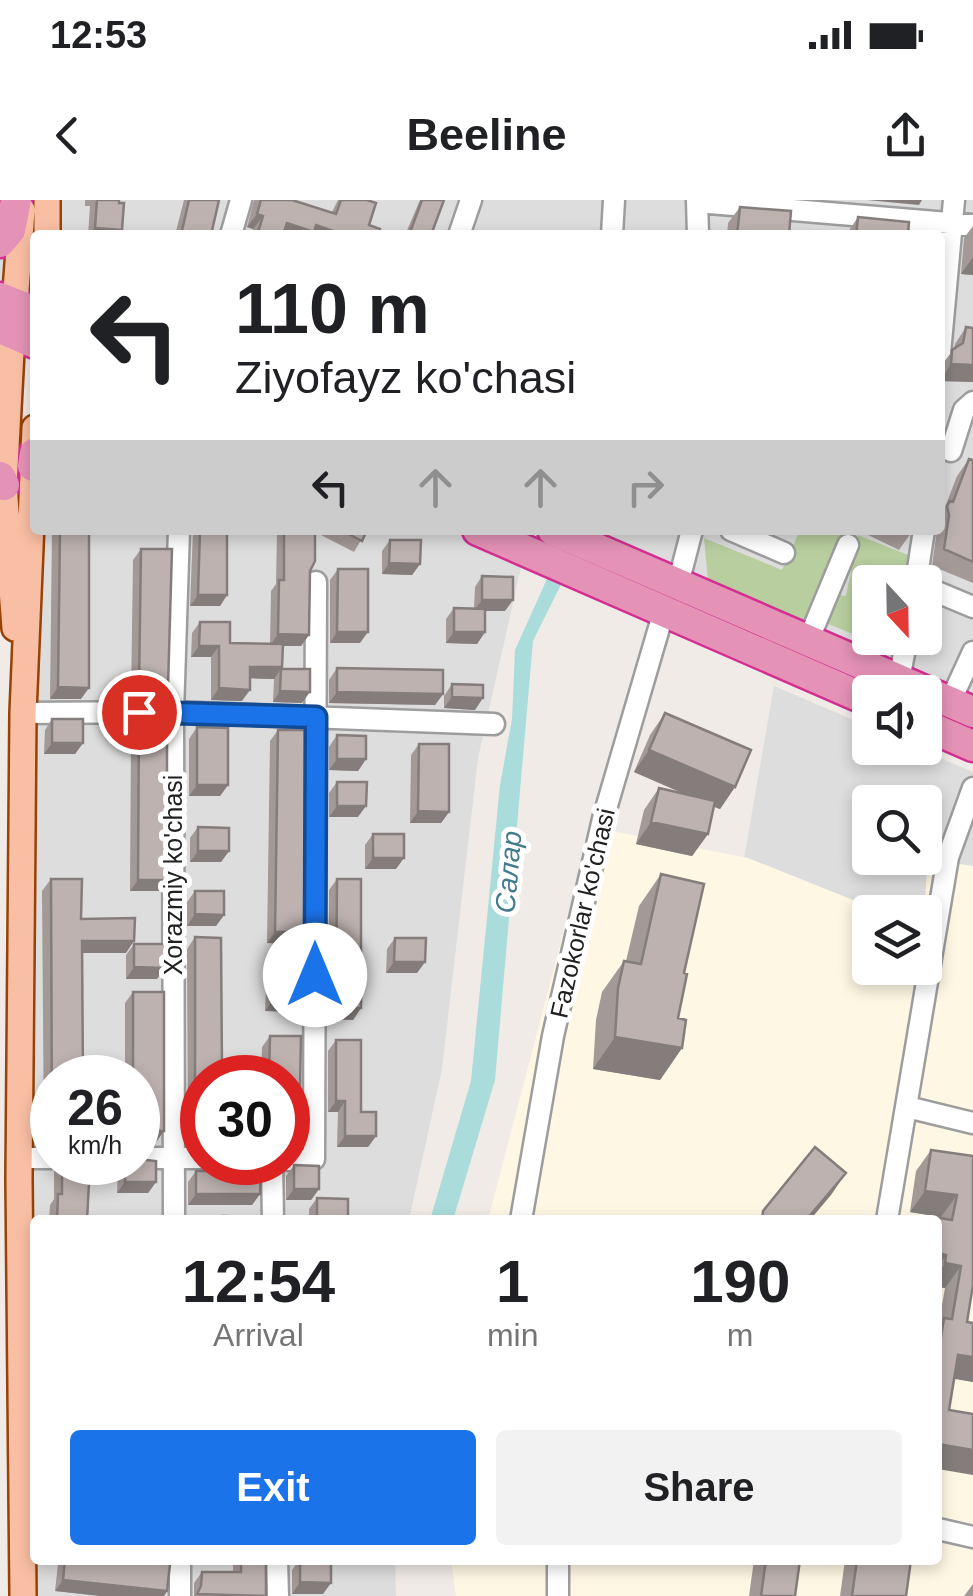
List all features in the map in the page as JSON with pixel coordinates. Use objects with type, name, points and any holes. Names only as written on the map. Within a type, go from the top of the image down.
[{"type":"highway","points":[[0,242],[10,230],[19,200]]},
{"type":"highway","points":[[518,535],[550,539],[664,612],[852,693]]},
{"type":"highway","points":[[593,564],[678,584],[887,675]]},
{"type":"highway","points":[[942,732],[973,746]]},
{"type":"main road","points":[[19,200],[16,320],[2,480],[23,713]]},
{"type":"main road","points":[[47,200],[47,230]]},
{"type":"main road","points":[[25,1596],[10,1275],[31,535]]},
{"type":"street","points":[[232,230],[240,200]]},
{"type":"street","points":[[460,230],[472,200]]},
{"type":"street","points":[[612,230],[614,200]]},
{"type":"street","points":[[945,325],[963,224],[954,200]]},
{"type":"street","points":[[698,230],[697,201],[963,224]]},
{"type":"street","points":[[973,402],[964,410],[946,450],[973,458]]},
{"type":"street","name":"Xorazmiy ko'chasi","points":[[174,1215],[173,712],[178,535]]},
{"type":"street","points":[[678,584],[691,535]]},
{"type":"street","points":[[743,535],[784,553]]},
{"type":"street","points":[[919,565],[923,535]]},
{"type":"street","points":[[808,641],[848,545]]},
{"type":"street","points":[[310,1158],[314,1158],[316,582]]},
{"type":"street","points":[[942,594],[973,607]]},
{"type":"street","name":"Fazokorlar ko'chasi","points":[[522,1215],[553,1036],[595,855],[664,612]]},
{"type":"street","points":[[962,707],[973,652]]},
{"type":"street","points":[[23,713],[173,712],[494,724]]},
{"type":"street","points":[[888,1215],[948,857],[973,788]]},
{"type":"street","points":[[907,1106],[973,1123]]},
{"type":"street","points":[[160,1158],[180,1158]]},
{"type":"street","points":[[272,1185],[273,1215]]},
{"type":"street","points":[[942,1530],[973,1537]]},
{"type":"street","points":[[180,1565],[180,1596]]},
{"type":"street","points":[[277,1565],[278,1596]]},
{"type":"street","points":[[558,1565],[558,1596]]},
{"type":"shaded area","points":[[0,200],[973,200],[973,712],[942,698],[942,675],[894,675],[593,535],[945,535],[945,230],[30,230],[30,295],[0,283]]},
{"type":"shaded area","points":[[41,535],[467,535],[523,559],[478,758],[442,1069],[410,1215],[34,1215],[34,1185],[160,1185],[160,1055],[34,1055],[33,717]]},
{"type":"shaded area","points":[[774,686],[852,719],[852,765],[942,765],[942,759],[973,772],[973,1596],[616,1596],[893,1565],[942,1565],[942,1215],[682,1215]]},
{"type":"shaded area","points":[[591,827],[748,858],[852,900],[852,985],[942,985],[942,895],[925,895],[927,875],[942,875],[942,861],[973,866],[973,1596],[456,1596],[452,1565],[942,1565],[942,1215],[489,1215]]},
{"type":"shaded area","points":[[30,1565],[395,1565],[396,1596],[30,1596]]},
{"type":"green space","points":[[798,535],[846,535],[809,623],[708,581],[704,538],[782,570]]},
{"type":"green space","points":[[858,535],[908,555],[907,565],[852,565]]},
{"type":"green space","points":[[852,566],[852,634],[821,621],[832,594],[846,596]]},
{"type":"water","name":"Салар","points":[[567,535],[586,535],[533,641],[495,1080],[454,1215],[431,1215],[471,1081],[500,785],[512,719],[515,650]]},
{"type":"building","points":[[97,200],[124,203],[122,230],[95,228]]},
{"type":"building","points":[[189,200],[219,200],[212,230],[182,230]]},
{"type":"building","points":[[261,200],[292,200],[336,214],[341,200],[367,200],[376,203],[369,225],[380,229],[330,230],[316,225],[315,230],[308,230],[287,223],[285,230],[259,230],[263,216],[257,214]]},
{"type":"building","points":[[422,200],[444,200],[433,230],[411,230]]},
{"type":"building","points":[[740,207],[791,211],[789,230],[738,230]]},
{"type":"building","points":[[858,217],[909,222],[908,230],[857,230]]},
{"type":"building","points":[[966,327],[973,328],[973,365],[951,364],[952,350],[963,343]]},
{"type":"building","points":[[969,459],[973,460],[973,562],[944,549],[947,506],[953,502]]},
{"type":"building","points":[[60,535],[89,535],[89,688],[58,687]]},
{"type":"building","points":[[200,535],[227,535],[227,595],[198,595]]},
{"type":"building","points":[[284,535],[315,535],[309,635],[278,634],[279,580],[284,580]]},
{"type":"building","points":[[390,540],[421,540],[420,564],[389,563]]},
{"type":"building","points":[[141,549],[172,549],[168,687],[139,687]]},
{"type":"building","points":[[338,569],[368,569],[368,632],[337,632]]},
{"type":"building","points":[[482,576],[513,577],[513,600],[482,600]]},
{"type":"building","points":[[454,608],[485,609],[485,632],[454,632]]},
{"type":"building","points":[[200,622],[230,622],[230,643],[283,644],[282,667],[250,667],[250,690],[219,688],[219,646],[199,646]]},
{"type":"building","points":[[337,668],[443,670],[443,694],[337,692]]},
{"type":"building","points":[[281,669],[310,669],[310,692],[280,691]]},
{"type":"building","points":[[452,684],[483,685],[483,698],[452,697]]},
{"type":"building","points":[[665,713],[751,750],[735,787],[649,750]]},
{"type":"building","points":[[52,719],[83,719],[83,743],[52,743]]},
{"type":"building","points":[[139,722],[167,723],[167,880],[138,880]]},
{"type":"building","points":[[197,727],[228,728],[228,785],[197,785]]},
{"type":"building","points":[[278,730],[309,730],[306,932],[275,932]]},
{"type":"building","points":[[337,735],[366,736],[366,759],[337,759]]},
{"type":"building","points":[[419,744],[449,744],[449,812],[418,811]]},
{"type":"building","points":[[337,782],[367,782],[366,806],[337,806]]},
{"type":"building","points":[[659,788],[715,801],[708,834],[651,822]]},
{"type":"building","points":[[198,827],[229,828],[229,851],[198,851]]},
{"type":"building","points":[[373,834],[404,834],[404,858],[373,858]]},
{"type":"building","points":[[661,874],[704,884],[684,973],[687,974],[678,1018],[686,1020],[682,1048],[615,1037],[624,961],[641,964]]},
{"type":"building","points":[[51,879],[82,879],[81,919],[135,918],[134,941],[82,941],[83,1055],[52,1055]]},
{"type":"building","points":[[337,879],[361,879],[361,1008],[336,1008]]},
{"type":"building","points":[[195,891],[224,891],[224,915],[195,914]]},
{"type":"building","points":[[195,937],[221,938],[222,1055],[195,1055]]},
{"type":"building","points":[[395,938],[426,938],[425,962],[394,962]]},
{"type":"building","points":[[134,944],[165,944],[165,968],[134,967]]},
{"type":"building","points":[[273,976],[304,977],[304,1000],[273,1000]]},
{"type":"building","points":[[133,992],[164,992],[164,1131],[160,1131],[160,1055],[133,1055]]},
{"type":"building","points":[[270,1036],[301,1036],[301,1055],[270,1055]]},
{"type":"building","points":[[336,1040],[361,1040],[361,1112],[376,1112],[376,1136],[345,1136],[345,1101],[336,1101]]},
{"type":"building","points":[[815,1147],[846,1173],[810,1215],[763,1215]]},
{"type":"building","points":[[931,1150],[973,1156],[973,1285],[967,1322],[973,1323],[973,1357],[958,1355],[949,1410],[973,1414],[973,1450],[942,1445],[942,1330],[944,1318],[952,1319],[961,1266],[945,1263],[942,1218],[952,1220],[957,1195],[925,1191]]},
{"type":"building","points":[[310,1166],[319,1166],[319,1189],[294,1189],[294,1185],[310,1185]]},
{"type":"building","points":[[62,1185],[89,1185],[87,1215],[57,1215],[58,1194],[62,1194]]},
{"type":"building","points":[[196,1185],[260,1185],[260,1194],[196,1194]]},
{"type":"building","points":[[317,1198],[348,1199],[348,1215],[317,1215]]},
{"type":"building","points":[[64,1565],[170,1565],[167,1591],[63,1580]]},
{"type":"building","points":[[241,1565],[266,1565],[266,1596],[197,1594],[202,1572],[241,1572]]},
{"type":"building","points":[[300,1565],[331,1565],[331,1583],[300,1582]]},
{"type":"building","points":[[765,1565],[799,1565],[795,1596],[761,1596]]},
{"type":"building","points":[[856,1565],[910,1565],[906,1596],[852,1596]]},
{"type":"route","points":[[139,712],[316,717],[315,975]]}]
